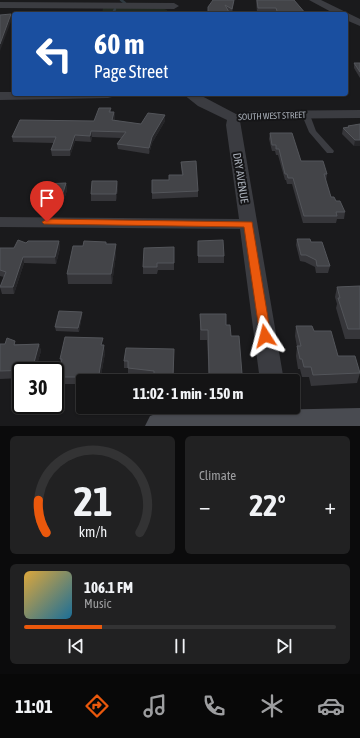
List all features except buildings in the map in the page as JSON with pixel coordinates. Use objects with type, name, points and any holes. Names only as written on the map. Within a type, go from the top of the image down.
[{"type":"street","points":[[314,0],[338,12]]},
{"type":"street","points":[[0,5],[98,10],[175,7]]},
{"type":"street","points":[[348,17],[360,23]]},
{"type":"street","points":[[0,96],[12,96]]},
{"type":"street","name":"SOUTH WEST STREET","points":[[192,96],[234,118],[247,116],[360,114]]},
{"type":"street","name":"DRY AVENUE","points":[[234,118],[233,125],[271,374]]},
{"type":"street","points":[[0,222],[248,224]]},
{"type":"street","points":[[161,426],[278,419],[360,422]]},
{"type":"lane","points":[[306,115],[314,132],[330,151]]},
{"type":"shaded area","points":[[103,8],[162,8],[167,10],[168,12],[102,12]]},
{"type":"waterway","points":[[121,0],[125,3]]},
{"type":"route","points":[[47,222],[248,224],[265,336]]}]
